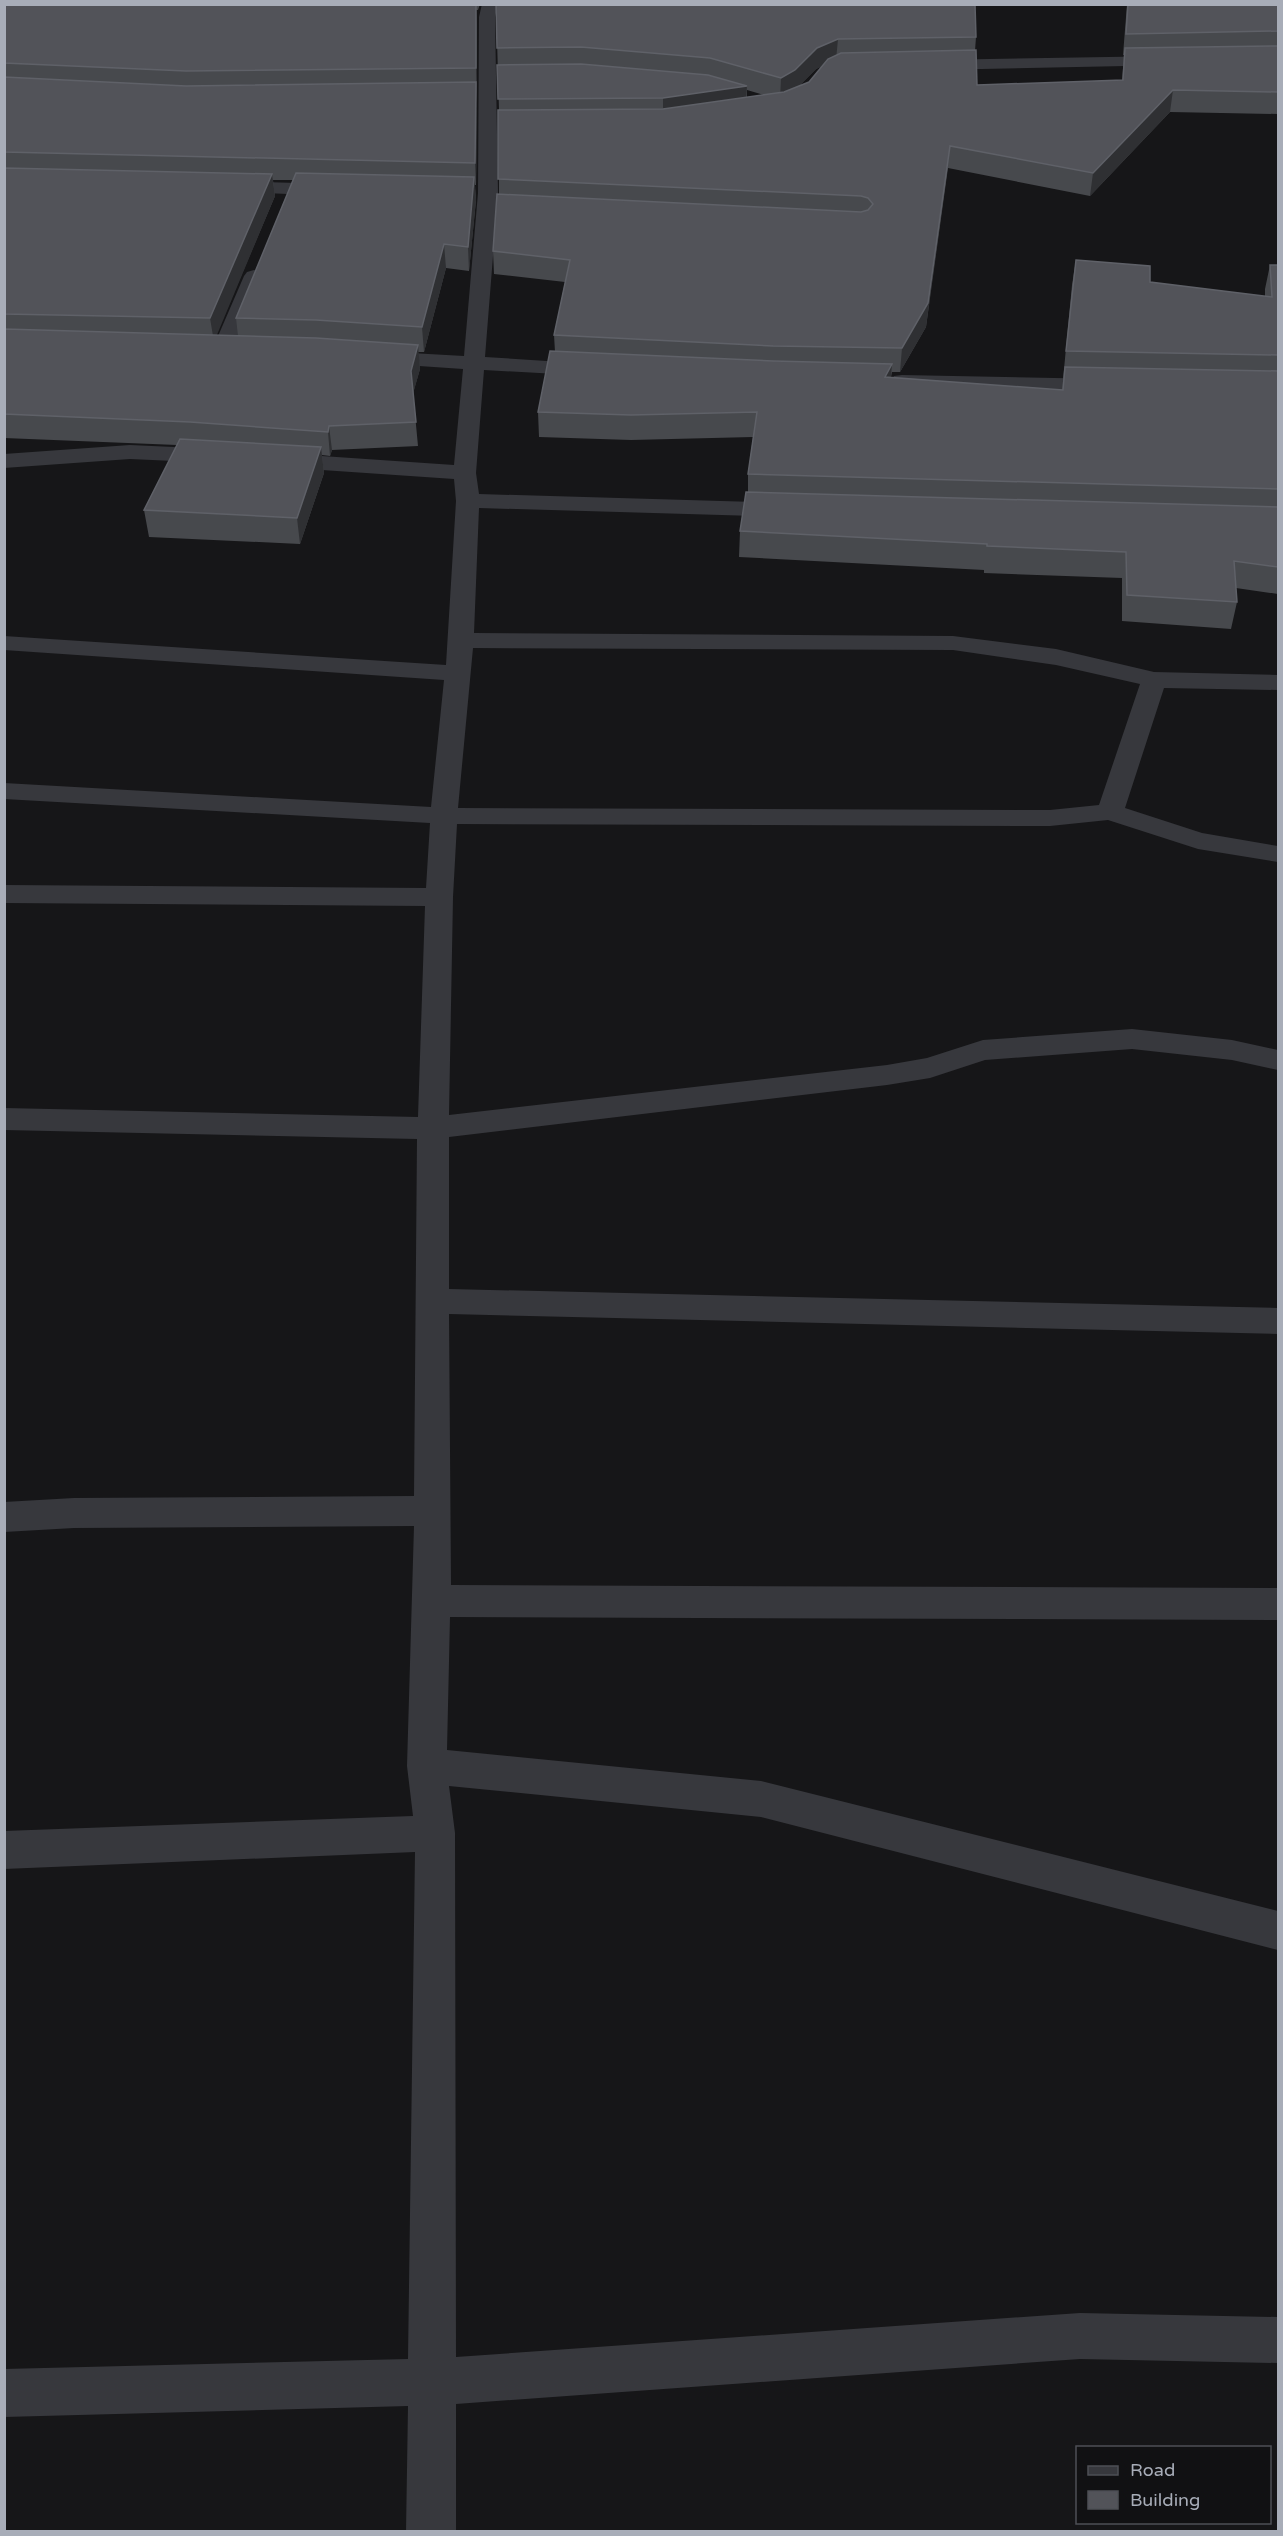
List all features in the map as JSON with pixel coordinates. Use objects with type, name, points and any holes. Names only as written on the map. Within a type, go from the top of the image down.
[{"type":"street","points":[[431,2532],[435,1833],[426,1766],[432,1601],[433,1128],[439,897],[444,816],[461,640],[474,364],[486,201],[488,99],[484,13]]},
{"type":"street","points":[[919,66],[1187,60]]},
{"type":"street","points":[[207,187],[348,190]]},
{"type":"street","points":[[281,210],[290,189]]},
{"type":"street","points":[[223,350],[263,253]]},
{"type":"street","points":[[200,350],[247,351]]},
{"type":"street","points":[[352,355],[617,371]]},
{"type":"street","points":[[880,380],[1130,385]]},
{"type":"street","points":[[4,461],[130,452],[247,458],[467,487],[814,511]]},
{"type":"street","points":[[461,640],[953,643],[1056,657],[1154,680],[1278,682]]},
{"type":"street","points":[[4,643],[458,673]]},
{"type":"street","points":[[1110,812],[1154,680]]},
{"type":"street","points":[[4,791],[444,816],[1050,818],[1110,812],[1198,841],[1278,854]]},
{"type":"street","points":[[4,894],[439,897]]},
{"type":"street","points":[[4,1119],[433,1128],[887,1076],[930,1068],[983,1050],[1132,1039],[1232,1050],[1278,1059]]},
{"type":"street","points":[[432,1301],[1278,1321]]},
{"type":"street","points":[[4,1517],[74,1513],[432,1511]]},
{"type":"street","points":[[432,1601],[1278,1604]]},
{"type":"street","points":[[426,1766],[761,1799],[1278,1931]]},
{"type":"street","points":[[4,1850],[435,1833]]},
{"type":"street","points":[[4,2393],[431,2382],[1080,2336],[1278,2340]]},
{"type":"building","points":[[4,4],[476,4],[476,68],[186,71],[4,63]]},
{"type":"building","points":[[496,4],[975,4],[976,37],[838,39],[817,48],[795,70],[781,78],[710,58],[581,47],[497,48]]},
{"type":"building","points":[[1128,4],[1278,4],[1278,31],[1126,34]]},
{"type":"building","points":[[1278,46],[1278,92],[1173,90],[1093,173],[950,146],[928,303],[902,348],[773,346],[554,335],[570,260],[493,251],[497,194],[861,212],[868,210],[873,204],[868,198],[861,196],[498,179],[498,110],[663,109],[784,92],[809,82],[828,59],[841,53],[976,50],[977,85],[1123,80],[1125,48]]},
{"type":"building","points":[[581,64],[708,75],[747,86],[663,98],[498,99],[497,65]]},
{"type":"building","points":[[4,77],[186,86],[476,82],[475,163],[4,152]]},
{"type":"building","points":[[4,168],[272,174],[210,318],[4,314]]},
{"type":"building","points":[[296,173],[474,177],[468,247],[444,244],[422,327],[316,320],[236,318]]},
{"type":"building","points":[[1076,260],[1150,266],[1150,282],[1272,297],[1270,265],[1278,265],[1278,355],[1066,351]]},
{"type":"building","points":[[4,329],[316,338],[418,345],[411,371],[416,422],[329,426],[328,432],[190,422],[4,414]]},
{"type":"building","points":[[550,351],[892,364],[885,377],[1063,390],[1065,367],[1278,371],[1278,489],[748,474],[757,412],[631,415],[538,412]]},
{"type":"building","points":[[180,439],[321,447],[297,518],[144,510]]},
{"type":"building","points":[[746,492],[1278,507],[1278,567],[1234,561],[1237,602],[1127,595],[1126,552],[740,531]]}]
